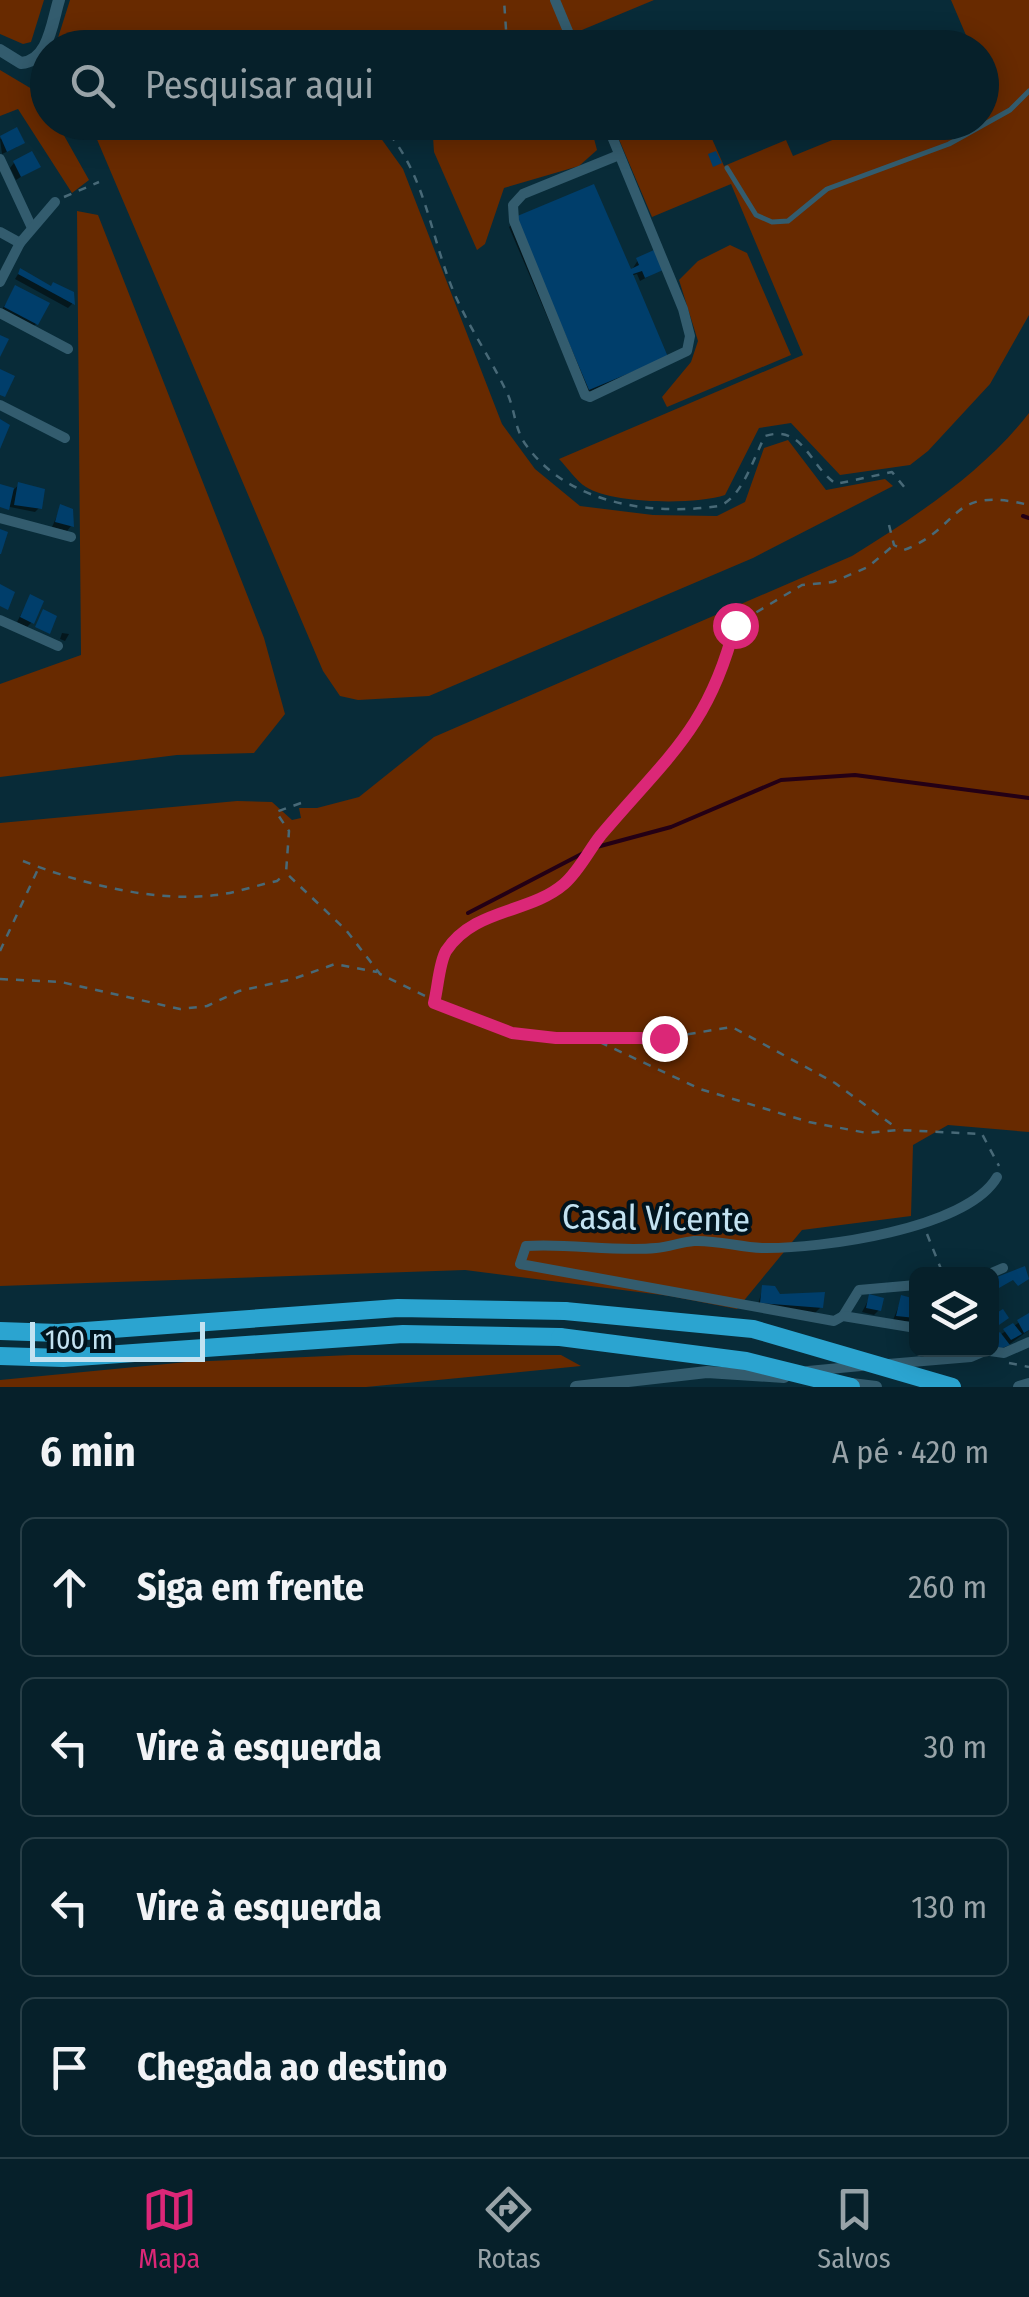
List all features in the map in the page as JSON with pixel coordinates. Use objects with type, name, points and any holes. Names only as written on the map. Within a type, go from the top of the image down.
[{"type":"highway","points":[[0,1331],[58,1332],[398,1308],[565,1312],[753,1329],[952,1387]]},
{"type":"highway","points":[[0,1356],[63,1358],[402,1334],[560,1337],[746,1361],[851,1387]]},
{"type":"street","points":[[50,30],[59,0]]},
{"type":"street","points":[[555,0],[568,30]]},
{"type":"street","points":[[0,50],[21,62],[30,62]]},
{"type":"street","points":[[613,140],[683,309],[690,336],[687,351],[590,397],[585,394],[514,221],[514,205],[523,194],[619,155]]},
{"type":"street","points":[[0,159],[32,228]]},
{"type":"street","points":[[0,282],[20,243],[55,202]]},
{"type":"street","points":[[0,232],[20,243]]},
{"type":"street","points":[[0,314],[68,349]]},
{"type":"street","points":[[0,405],[65,438]]},
{"type":"street","points":[[0,518],[71,537]]},
{"type":"street","points":[[0,620],[58,646]]},
{"type":"street","name":"Casal Vicente","points":[[909,1327],[843,1316],[834,1321],[712,1296],[552,1274],[520,1264],[520,1256],[526,1246],[572,1244],[655,1248],[688,1241],[722,1241],[789,1247],[922,1224],[965,1208],[989,1190],[997,1177]]},
{"type":"street","points":[[999,1270],[1003,1268]]},
{"type":"street","points":[[843,1316],[860,1290],[909,1286]]},
{"type":"street","points":[[999,1352],[1029,1342]]},
{"type":"street","points":[[777,1376],[961,1357]]},
{"type":"street","points":[[576,1387],[708,1372],[876,1387]]},
{"type":"street","points":[[1019,1387],[1029,1384]]},
{"type":"lane","points":[[999,116],[1029,91]]},
{"type":"lane","points":[[727,168],[756,214],[772,222],[788,221],[827,188],[956,140]]},
{"type":"path","points":[[504,0],[506,30]]},
{"type":"path","points":[[55,202],[100,182]]},
{"type":"path","points":[[889,525],[894,545],[904,550],[915,546],[975,499],[996,497],[1029,505]]},
{"type":"path","points":[[434,1003],[445,952],[482,920],[533,903],[565,883],[602,834],[688,738],[711,700],[735,625],[802,585],[833,582],[868,567],[894,545]]},
{"type":"path","points":[[22,862],[100,887],[188,897],[218,895],[277,881],[286,873],[289,832],[276,812],[302,804]]},
{"type":"path","points":[[0,951],[38,868]]},
{"type":"path","points":[[286,873],[346,930],[378,972]]},
{"type":"path","points":[[0,978],[61,982],[180,1008],[208,1006],[238,991],[334,964],[378,972],[434,1003],[512,1033],[664,1038],[732,1026],[835,1083],[900,1130]]},
{"type":"path","points":[[589,1037],[700,1089],[781,1114],[867,1133],[900,1130],[982,1134],[1000,1162],[997,1177]]},
{"type":"path","points":[[922,1224],[941,1267]]},
{"type":"shaded area","points":[[0,0],[44,0],[35,30],[30,30],[30,42],[23,44],[0,34]]},
{"type":"shaded area","points":[[70,0],[654,0],[582,30],[60,30]]},
{"type":"shaded area","points":[[951,0],[1029,0],[1029,315],[990,384],[910,465],[840,475],[791,423],[759,428],[725,495],[695,500],[634,500],[598,493],[582,484],[559,459],[803,355],[731,184],[652,217],[619,140],[713,140],[724,166],[786,140],[793,156],[832,140],[999,140],[999,30],[964,30]]},
{"type":"shaded area","points":[[0,70],[30,88],[30,128],[18,109],[0,116]]},
{"type":"shaded area","points":[[38,140],[67,140],[89,180],[72,193]]},
{"type":"shaded area","points":[[97,140],[382,140],[403,169],[502,424],[535,469],[580,506],[653,515],[717,516],[745,502],[764,448],[788,440],[826,490],[885,479],[893,486],[753,558],[429,696],[358,700],[340,696],[323,671]]},
{"type":"shaded area","points":[[433,140],[594,140],[597,150],[579,166],[504,188],[485,244],[477,250],[434,152]]},
{"type":"shaded area","points":[[77,211],[98,215],[264,638],[285,714],[254,753],[177,755],[0,777],[0,684],[81,655]]},
{"type":"shaded area","points":[[730,245],[747,253],[791,355],[667,407],[662,397],[691,362],[698,341],[679,280],[698,261]]},
{"type":"shaded area","points":[[1029,413],[1029,1132],[948,1125],[913,1145],[911,1216],[802,1230],[737,1309],[670,1296],[465,1270],[0,1286],[0,823],[237,801],[272,802],[292,820],[301,818],[299,808],[317,808],[359,797],[434,737],[852,556],[969,474]]},
{"type":"shaded area","points":[[351,1355],[561,1355],[581,1366],[366,1387],[0,1387],[0,1380],[187,1362]]},
{"type":"building","points":[[17,127],[25,143],[7,152],[0,136]]},
{"type":"building","points":[[32,151],[41,167],[21,177],[13,161]]},
{"type":"building","points":[[716,151],[722,163],[713,167],[708,154]]},
{"type":"building","points":[[594,184],[631,269],[639,265],[636,258],[654,250],[663,270],[645,278],[642,271],[633,274],[668,357],[589,390],[515,217]]},
{"type":"building","points":[[20,268],[51,286],[53,282],[74,292],[75,305],[18,274]]},
{"type":"building","points":[[15,285],[50,303],[38,325],[4,307]]},
{"type":"building","points":[[0,335],[9,339],[0,357]]},
{"type":"building","points":[[0,369],[15,376],[5,397],[0,395]]},
{"type":"building","points":[[0,419],[10,425],[0,449]]},
{"type":"building","points":[[18,482],[45,489],[42,509],[14,505]]},
{"type":"building","points":[[0,484],[14,488],[9,510],[0,507]]},
{"type":"building","points":[[60,504],[73,509],[74,527],[55,522]]},
{"type":"building","points":[[0,529],[8,532],[1,554],[0,554]]},
{"type":"building","points":[[0,584],[15,592],[8,610],[0,606]]},
{"type":"building","points":[[30,594],[44,601],[34,624],[20,617]]},
{"type":"building","points":[[43,609],[57,616],[50,634],[35,627]]},
{"type":"building","points":[[1025,1266],[1029,1279],[1018,1286],[1013,1280],[999,1288],[999,1276]]},
{"type":"building","points":[[762,1285],[775,1286],[780,1294],[825,1292],[823,1308],[760,1303]]},
{"type":"building","points":[[869,1294],[884,1298],[881,1311],[866,1308]]},
{"type":"building","points":[[901,1295],[909,1297],[909,1317],[896,1316]]},
{"type":"building","points":[[1003,1309],[1009,1318],[999,1325],[999,1311]]},
{"type":"building","points":[[1029,1313],[1029,1330],[1024,1333],[1017,1320]]},
{"type":"building","points":[[1013,1323],[1022,1334],[1011,1340],[1003,1329]]},
{"type":"building","points":[[999,1333],[1010,1345],[999,1349]]},
{"type":"waterway","points":[[1023,516],[1029,518]]},
{"type":"waterway","points":[[468,913],[593,848],[671,827],[781,780],[855,775],[1029,798]]},
{"type":"route","points":[[664,1038],[615,1040],[512,1033],[434,1003],[445,952],[482,920],[533,903],[565,883],[602,834],[688,738],[711,700],[735,625]]}]
